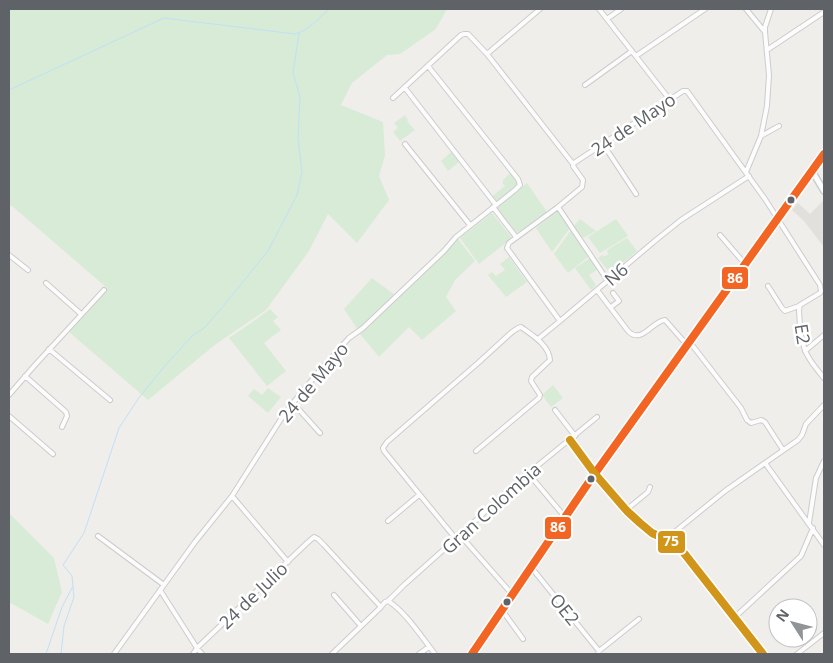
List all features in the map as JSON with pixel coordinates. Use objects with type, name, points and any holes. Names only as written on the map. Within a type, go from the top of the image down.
[{"type":"street","points":[[487,54],[540,9]]},
{"type":"street","points":[[600,9],[670,100]]},
{"type":"street","points":[[608,19],[621,9]]},
{"type":"street","points":[[636,56],[705,9]]},
{"type":"street","points":[[746,9],[765,32]]},
{"type":"street","points":[[748,174],[761,136],[767,106],[769,75],[765,27],[771,9]]},
{"type":"street","points":[[767,50],[824,12]]},
{"type":"street","points":[[393,98],[461,35],[468,34],[487,54],[573,164]]},
{"type":"street","points":[[585,85],[632,51]]},
{"type":"street","name":"24 de Mayo","points":[[114,654],[195,542],[232,496],[281,419],[321,370],[350,338],[444,251],[456,237],[520,184],[518,178],[428,66]]},
{"type":"street","points":[[404,88],[496,205],[516,237]]},
{"type":"street","name":"24 de Mayo","points":[[558,207],[583,185],[583,180],[574,169],[574,162],[686,90],[778,218]]},
{"type":"street","points":[[761,136],[779,126]]},
{"type":"street","points":[[405,144],[470,225]]},
{"type":"street","points":[[603,144],[636,194]]},
{"type":"street","points":[[472,654],[595,474],[824,154]]},
{"type":"street","points":[[812,170],[824,191]]},
{"type":"street","name":"N6","points":[[538,339],[681,220],[748,174]]},
{"type":"street","points":[[560,321],[509,252],[507,246],[516,237],[558,207],[608,281]]},
{"type":"street","name":"E2","points":[[778,218],[820,285],[821,292],[800,306],[805,351],[824,378]]},
{"type":"street","points":[[720,236],[744,264]]},
{"type":"street","points":[[9,254],[28,270]]},
{"type":"street","points":[[46,283],[81,314]]},
{"type":"street","points":[[768,286],[785,311],[800,306]]},
{"type":"street","points":[[9,395],[104,290]]},
{"type":"street","points":[[597,290],[632,334],[644,333],[661,320],[665,320],[688,343],[740,408],[747,420],[751,423],[761,420],[765,422],[783,450]]},
{"type":"street","points":[[611,308],[619,301],[614,293]]},
{"type":"street","points":[[456,539],[403,476],[384,451],[384,445],[521,327],[538,339],[550,356],[550,360],[546,365],[532,377],[531,381],[540,395],[539,398],[476,451]]},
{"type":"street","points":[[805,351],[824,334]]},
{"type":"street","points":[[49,349],[110,400]]},
{"type":"street","points":[[25,376],[66,412],[62,427]]},
{"type":"street","points":[[293,403],[320,433]]},
{"type":"street","points":[[666,539],[725,491],[798,440],[806,424],[824,405]]},
{"type":"street","points":[[555,410],[575,436]]},
{"type":"street","points":[[9,416],[53,454]]},
{"type":"street","name":"Gran Colombia","points":[[381,608],[514,485],[597,418]]},
{"type":"street","points":[[570,440],[595,474],[626,510],[652,533],[680,548],[761,654]]},
{"type":"street","points":[[810,523],[816,478],[824,461]]},
{"type":"street","points":[[766,463],[824,545]]},
{"type":"street","points":[[528,473],[565,517]]},
{"type":"street","points":[[626,510],[648,492],[650,487]]},
{"type":"street","points":[[388,521],[419,495]]},
{"type":"street","points":[[232,496],[288,562]]},
{"type":"street","points":[[734,618],[801,556],[813,528]]},
{"type":"street","points":[[460,535],[512,594]]},
{"type":"street","points":[[98,536],[164,585]]},
{"type":"street","name":"24 de Julio","points":[[192,654],[314,538],[324,545],[381,608]]},
{"type":"street","name":"OE2","points":[[531,567],[599,653]]},
{"type":"street","points":[[160,590],[202,654]]},
{"type":"street","points":[[334,595],[362,626]]},
{"type":"street","points":[[388,601],[405,616],[435,654]]},
{"type":"street","points":[[332,654],[381,608]]},
{"type":"street","points":[[502,610],[523,639]]},
{"type":"street","points":[[599,653],[639,620]]},
{"type":"street","points":[[796,654],[824,633]]},
{"type":"street","points":[[419,654],[429,647]]},
{"type":"shaded area","points":[[824,200],[824,247],[804,221],[792,210],[798,203],[810,214]]},
{"type":"green space","points":[[9,9],[447,9],[436,29],[400,54],[387,55],[352,83],[341,105],[383,122],[385,155],[379,176],[389,200],[357,243],[328,214],[309,251],[266,310],[216,344],[148,400],[69,332],[107,288],[9,205]]},
{"type":"green space","points":[[405,115],[407,121],[415,130],[400,141],[393,132],[398,128],[394,123]]},
{"type":"green space","points":[[451,152],[459,162],[448,171],[441,161]]},
{"type":"green space","points":[[510,173],[518,183],[513,190],[497,203],[491,197],[505,186],[503,180]]},
{"type":"green space","points":[[527,183],[547,212],[517,232],[497,208]]},
{"type":"green space","points":[[557,211],[570,228],[552,252],[536,228]]},
{"type":"green space","points":[[492,213],[512,238],[479,264],[460,238]]},
{"type":"green space","points":[[580,219],[596,231],[583,238],[573,227]]},
{"type":"green space","points":[[616,219],[628,236],[600,253],[588,237]]},
{"type":"green space","points":[[571,230],[589,256],[568,273],[554,254]]},
{"type":"green space","points":[[627,238],[637,251],[610,273],[598,258],[602,255],[608,255],[607,250]]},
{"type":"green space","points":[[458,239],[475,261],[455,280],[446,297],[456,311],[422,340],[409,327],[379,357],[360,334]]},
{"type":"green space","points":[[509,257],[527,282],[506,297],[488,275],[492,272],[496,276],[505,270],[500,264]]},
{"type":"green space","points":[[590,258],[598,269],[589,275],[596,285],[591,290],[575,268]]},
{"type":"green space","points":[[372,278],[395,295],[358,330],[344,309]]},
{"type":"green space","points":[[270,309],[278,317],[273,321],[281,330],[264,343],[286,371],[267,386],[229,338]]},
{"type":"green space","points":[[553,385],[563,398],[551,407],[542,395]]},
{"type":"green space","points":[[268,388],[281,397],[268,413],[248,396],[254,389],[262,395]]},
{"type":"green space","points":[[9,513],[54,558],[62,592],[48,624],[9,602]]},
{"type":"waterway","points":[[9,90],[164,18],[295,34],[309,27],[329,9]]},
{"type":"waterway","points":[[46,654],[62,607],[73,586],[72,576],[63,565],[84,533],[119,428],[138,399],[163,368],[192,336],[204,328],[268,251],[297,195],[302,172],[298,138],[300,97],[293,73],[299,33]]},
{"type":"waterway","points":[[61,654],[64,626],[74,597],[73,587]]},
{"type":"transit line","name":"86","points":[[472,654],[591,479],[824,154]]},
{"type":"transit line","name":"75","points":[[570,440],[595,474],[627,511],[652,533],[672,542],[680,548],[763,654]]}]
